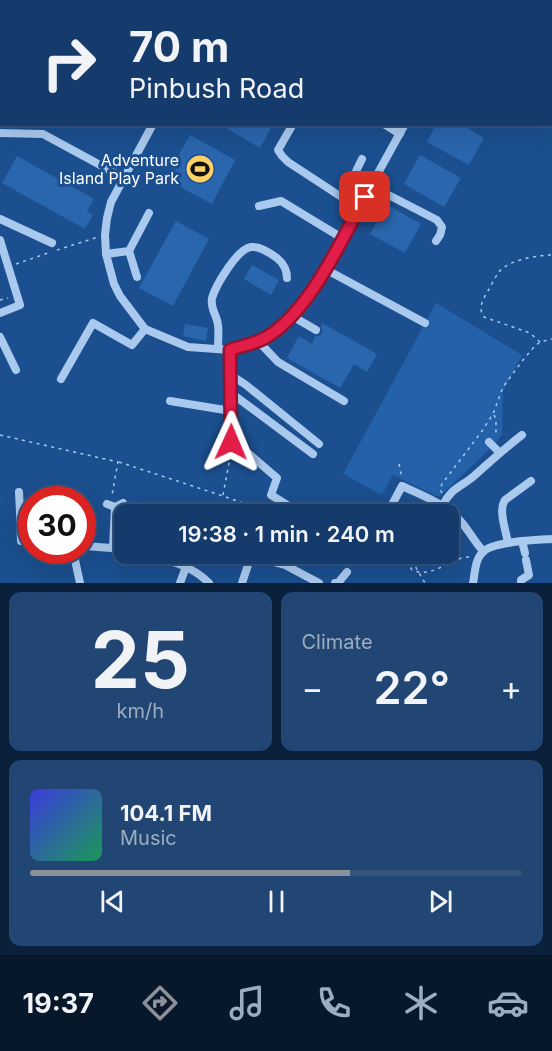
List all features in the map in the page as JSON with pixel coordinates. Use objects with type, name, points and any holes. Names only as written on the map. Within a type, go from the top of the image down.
[{"type":"street","points":[[152,126],[111,202],[107,218],[105,254],[114,284],[120,296],[145,329],[188,347],[230,350],[267,337],[302,306],[404,126]]},
{"type":"street","points":[[292,126],[278,150],[288,162],[359,207]]},
{"type":"street","points":[[387,126],[400,134]]},
{"type":"street","points":[[6,130],[43,135],[124,178]]},
{"type":"street","points":[[343,198],[362,159]]},
{"type":"street","points":[[371,186],[437,220],[442,227],[441,236],[436,241]]},
{"type":"street","points":[[259,206],[281,201],[342,238]]},
{"type":"street","points":[[137,277],[129,251],[149,213]]},
{"type":"street","points":[[0,219],[52,243]]},
{"type":"street","points":[[0,240],[20,305],[0,313]]},
{"type":"street","points":[[218,349],[218,323],[213,313],[213,298],[232,262],[248,248],[258,248],[281,262],[287,278]]},
{"type":"street","points":[[105,254],[129,251]]},
{"type":"street","points":[[325,269],[425,323]]},
{"type":"street","points":[[292,316],[316,330]]},
{"type":"street","points":[[61,379],[93,323],[132,345],[145,329]]},
{"type":"street","points":[[0,337],[16,370]]},
{"type":"street","points":[[258,341],[278,362],[344,401]]},
{"type":"street","points":[[230,350],[231,442],[248,453],[277,478],[271,495],[286,504]]},
{"type":"street","points":[[231,375],[319,444]]},
{"type":"street","points":[[231,393],[313,454]]},
{"type":"street","points":[[170,401],[231,411]]},
{"type":"street","points":[[443,504],[447,496],[472,478],[494,447],[522,435]]},
{"type":"street","points":[[508,543],[502,503],[531,482]]},
{"type":"street","points":[[391,504],[402,486],[441,504]]},
{"type":"street","points":[[96,546],[113,547],[111,506],[123,503]]},
{"type":"street","points":[[459,520],[483,551]]},
{"type":"street","points":[[473,583],[478,560],[483,551],[495,545],[552,539]]},
{"type":"street","points":[[521,583],[529,574],[522,541]]},
{"type":"street","points":[[76,564],[80,583]]},
{"type":"street","points":[[178,564],[204,578],[208,583]]},
{"type":"street","points":[[242,583],[245,564]]},
{"type":"street","points":[[285,564],[319,583]]},
{"type":"street","points":[[180,583],[186,567]]},
{"type":"street","points":[[337,583],[347,572]]},
{"type":"path","points":[[8,267],[105,235]]},
{"type":"path","points":[[540,342],[530,333],[484,317],[481,308],[504,267],[529,258],[552,255]]},
{"type":"path","points":[[0,300],[16,295]]},
{"type":"path","points":[[447,496],[442,494],[440,489],[442,484],[494,414],[503,387],[534,347],[540,342],[552,339]]},
{"type":"path","points":[[494,414],[496,420],[494,447]]},
{"type":"path","points":[[0,435],[118,462],[245,504]]},
{"type":"path","points":[[223,495],[231,442]]},
{"type":"path","points":[[111,506],[118,462]]},
{"type":"path","points":[[399,464],[399,479],[402,486]]},
{"type":"path","points":[[412,564],[411,569],[419,572],[434,571],[462,557],[468,556],[478,560]]},
{"type":"path","points":[[414,564],[425,583]]},
{"type":"shaded area","points":[[436,303],[522,355],[503,392],[502,435],[440,496],[393,475],[382,495],[343,474]]},
{"type":"building","points":[[222,126],[272,126],[260,148]]},
{"type":"building","points":[[435,126],[464,126],[484,138],[469,165],[427,142]]},
{"type":"building","name":"Adventure Island Play Park","points":[[190,135],[235,160],[212,204],[165,179]]},
{"type":"building","points":[[420,155],[461,178],[444,207],[404,184]]},
{"type":"building","points":[[17,156],[94,199],[87,211],[93,215],[85,229],[2,183]]},
{"type":"building","points":[[386,204],[421,224],[405,253],[370,234]]},
{"type":"building","points":[[176,221],[209,239],[173,306],[139,288]]},
{"type":"building","points":[[252,265],[279,280],[271,295],[244,279]]},
{"type":"building","points":[[322,323],[377,354],[367,372],[354,364],[340,388],[287,358],[299,336],[312,344],[315,336],[322,333]]},
{"type":"building","points":[[185,324],[208,328],[206,341],[183,336]]},
{"type":"place","name":"Adventure Island Play Park","points":[[200,169]]},
{"type":"route","points":[[231,442],[230,350],[267,337],[302,306],[365,197]]}]
